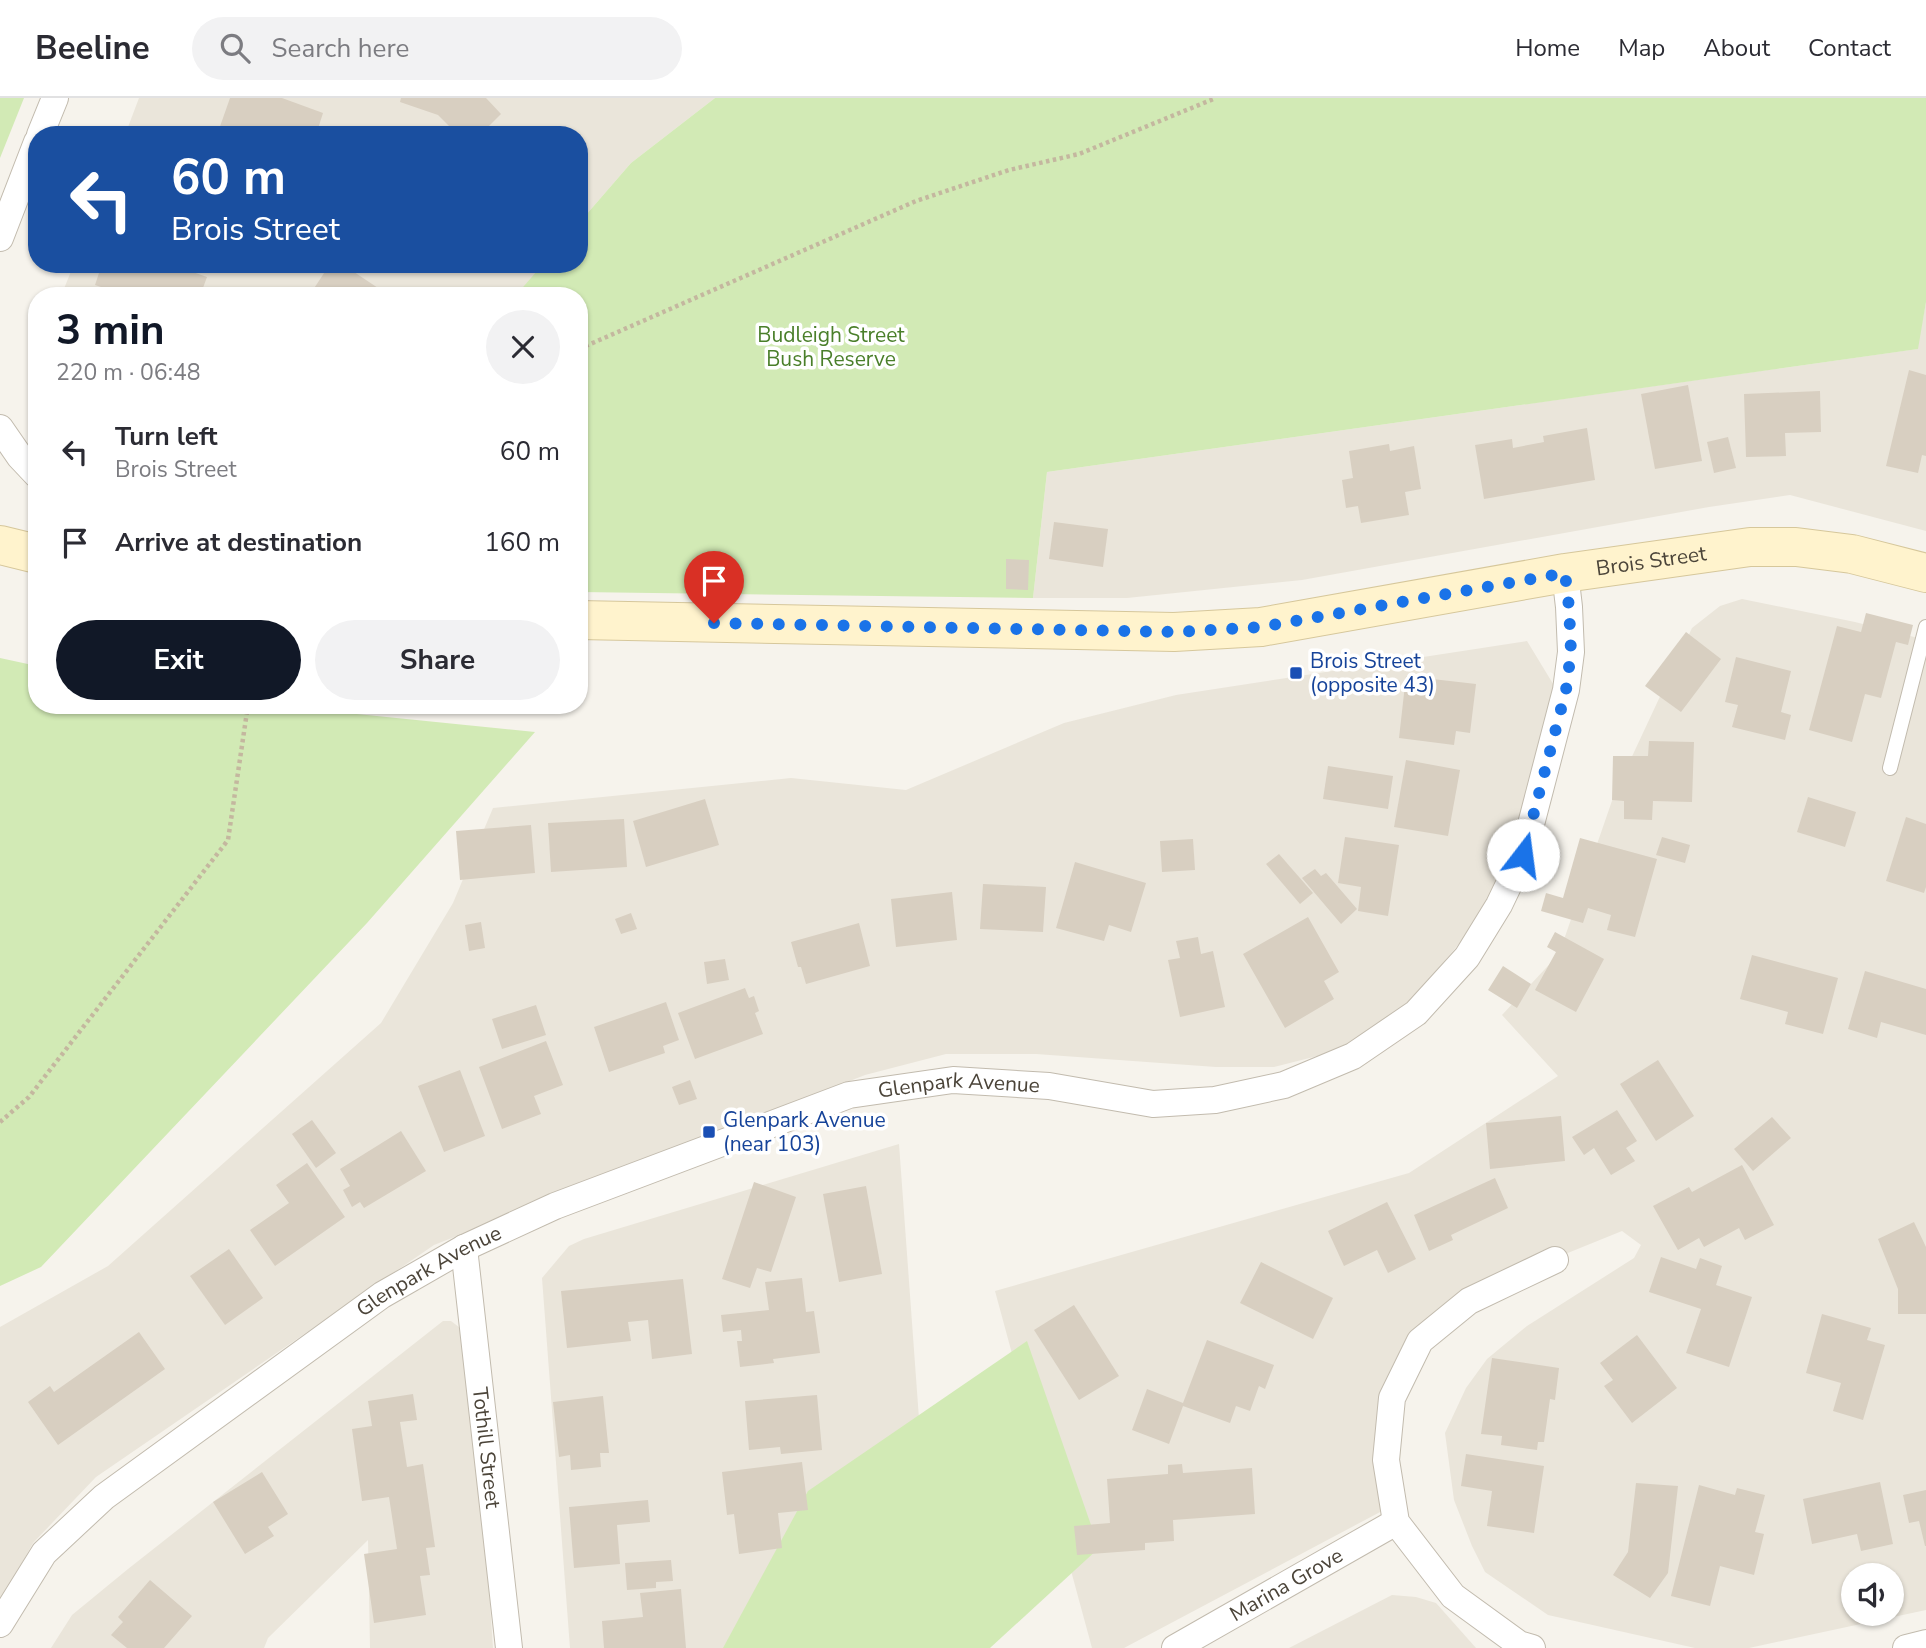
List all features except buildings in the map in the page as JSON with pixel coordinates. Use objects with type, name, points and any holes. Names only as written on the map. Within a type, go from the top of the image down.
[{"type":"main road","points":[[0,545],[28,552]]},
{"type":"main road","name":"Brois Street","points":[[588,620],[1174,632],[1261,627],[1565,573],[1750,547],[1796,547],[1852,554],[1926,573]]},
{"type":"street","points":[[44,126],[55,98]]},
{"type":"street","points":[[0,238],[28,165]]},
{"type":"street","points":[[0,428],[28,465]]},
{"type":"street","name":"Glenpark Avenue","points":[[0,1624],[44,1553],[104,1497],[382,1295],[464,1248],[555,1206],[849,1095],[953,1080],[1049,1086],[1153,1104],[1215,1100],[1284,1085],[1353,1056],[1416,1013],[1467,957],[1499,905],[1523,855],[1566,690],[1571,652],[1565,573]]},
{"type":"street","name":"Tothill Street","points":[[464,1248],[509,1648]]},
{"type":"street","points":[[1532,1648],[1519,1644],[1453,1595],[1396,1522],[1386,1460],[1392,1398],[1420,1341],[1469,1301],[1555,1260]]},
{"type":"street","name":"Marina Grove","points":[[1175,1648],[1396,1522]]},
{"type":"street","points":[[1906,1648],[1926,1643]]},
{"type":"lane","points":[[1890,768],[1926,626]]},
{"type":"path","points":[[588,345],[916,201],[1009,170],[1079,155],[1216,98]]},
{"type":"path","points":[[0,1122],[29,1097],[228,840],[246,714]]},
{"type":"shaded area","points":[[139,98],[715,98],[631,163],[588,213],[588,126],[128,126]]},
{"type":"shaded area","points":[[70,273],[535,273],[524,287],[65,287]]},
{"type":"shaded area","points":[[1926,302],[1926,531],[1790,495],[1302,580],[1127,598],[1033,598],[1047,472],[1917,349]]},
{"type":"shaded area","points":[[1742,599],[1855,622],[1926,640],[1926,1610],[1904,1615],[1904,1563],[1841,1563],[1841,1626],[1851,1626],[1749,1648],[1695,1648],[1548,1615],[1485,1572],[1454,1500],[1445,1433],[1466,1388],[1487,1359],[1527,1326],[1634,1258],[1641,1245],[1622,1231],[1504,1279],[1401,1362],[1382,1511],[1124,1648],[1092,1648],[995,1291],[1409,1173],[1558,1076],[1502,1015],[1559,954],[1614,795],[1692,628],[1720,606]]},
{"type":"shaded area","points":[[1527,641],[1558,692],[1545,776],[1482,916],[1408,1005],[1341,1050],[1274,1067],[1216,1067],[1036,1054],[946,1054],[865,1075],[434,1245],[96,1477],[33,1543],[0,1602],[0,1327],[108,1266],[381,1023],[453,903],[493,808],[791,778],[906,790],[1064,723],[1176,695]]},
{"type":"shaded area","points":[[899,1144],[922,1460],[817,1648],[570,1648],[542,1278],[569,1246],[584,1239]]},
{"type":"shaded area","points":[[443,1321],[451,1321],[472,1337],[493,1648],[370,1648],[368,1540],[268,1638],[264,1648],[51,1648],[72,1615]]},
{"type":"shaded area","points":[[1392,1595],[1416,1597],[1436,1603],[1476,1648],[1289,1648]]},
{"type":"green space","points":[[0,98],[24,98],[0,158]]},
{"type":"green space","name":"Budleigh Street Bush Reserve","points":[[715,98],[1926,98],[1926,302],[1918,349],[1047,472],[1033,598],[588,592],[588,287],[523,287],[535,273],[588,273],[588,213],[631,163]]},
{"type":"green space","points":[[0,658],[28,664],[28,714],[357,714],[535,732],[367,923],[41,1267],[0,1286]]},
{"type":"green space","points":[[1027,1341],[1099,1548],[990,1648],[723,1648],[808,1491]]},
{"type":"place","name":"Brois Street (opposite 43)","points":[[1296,673]]},
{"type":"place","name":"Glenpark Avenue (near 103)","points":[[709,1132]]},
{"type":"route","points":[[714,623],[1196,631],[1261,627],[1565,573],[1571,652],[1566,690],[1523,855]]}]
